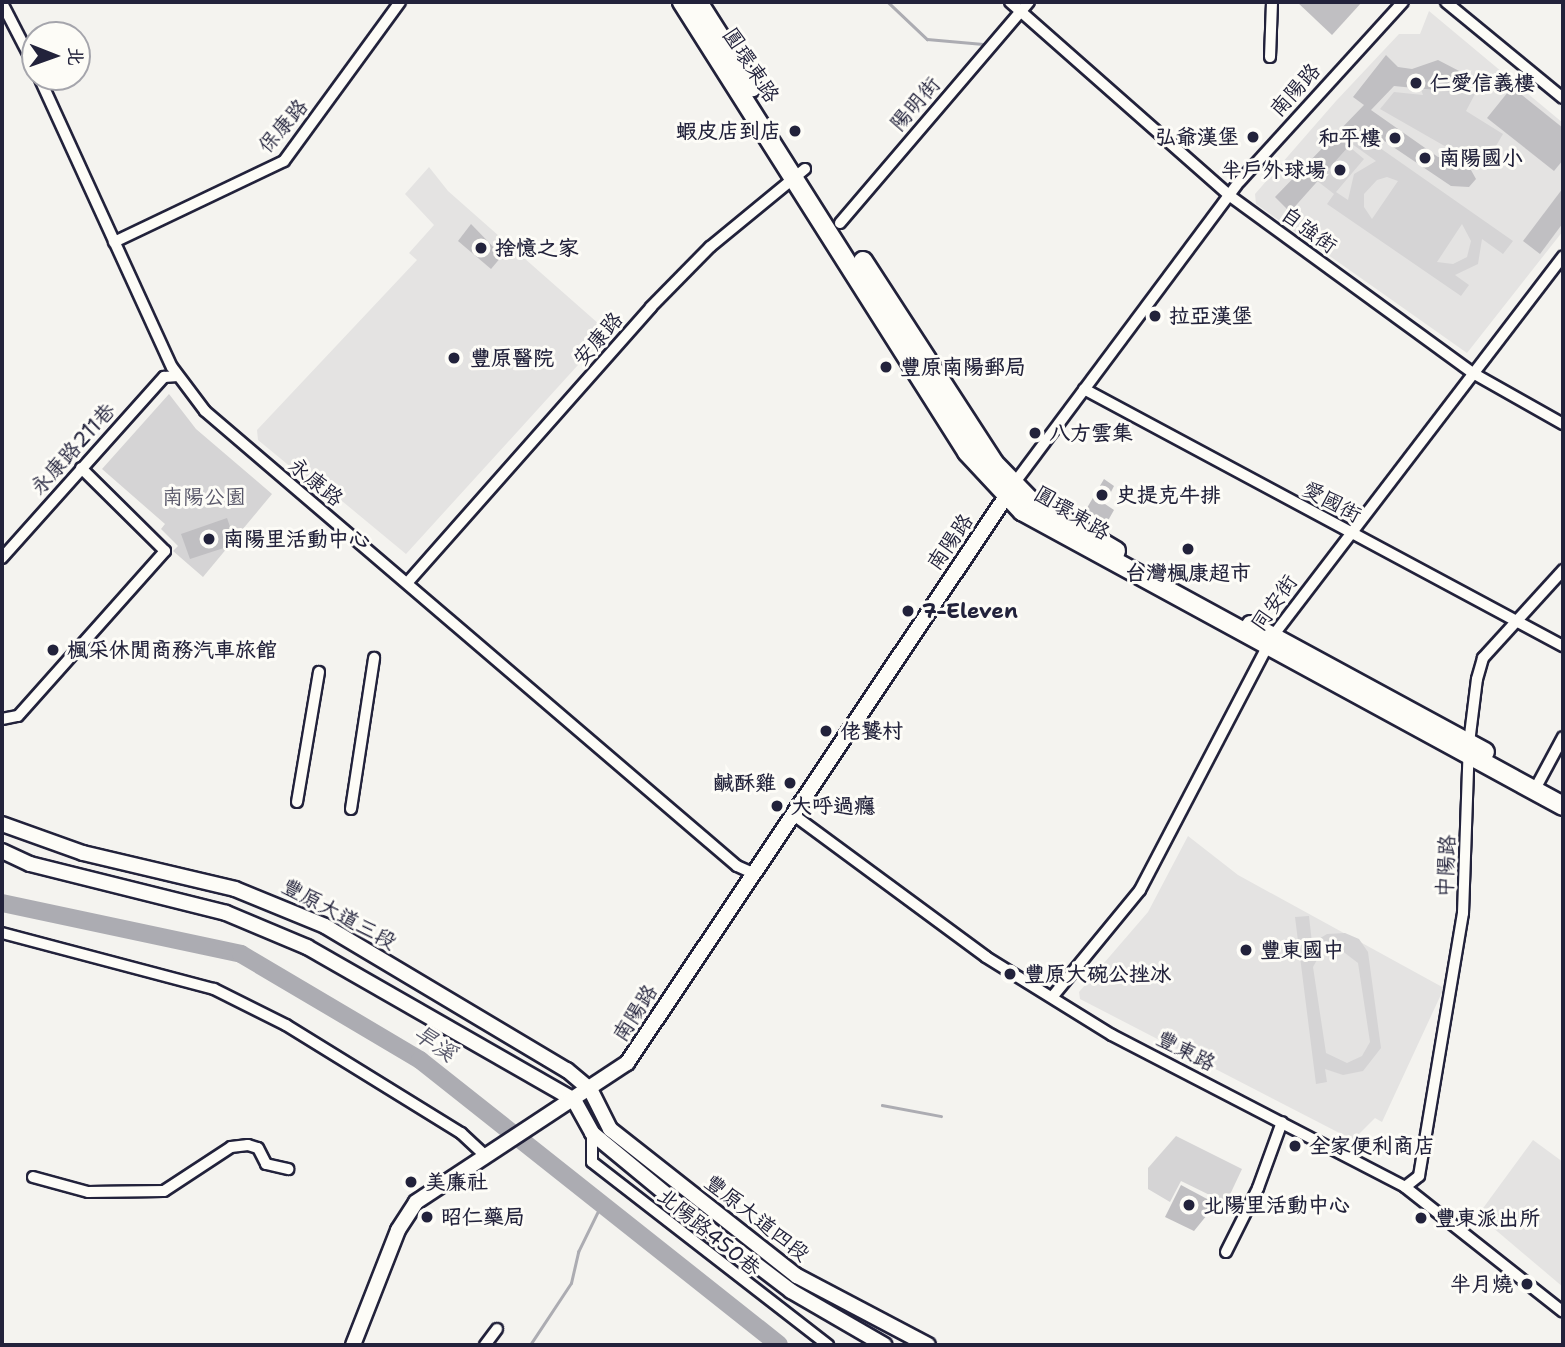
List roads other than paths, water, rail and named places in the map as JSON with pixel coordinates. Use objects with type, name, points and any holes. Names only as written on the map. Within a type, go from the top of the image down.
[{"type":"main road","name":"圓環東路","points":[[682,2],[801,173]]},
{"type":"main road","name":"圓環東路","points":[[698,2],[835,227],[967,452],[1009,490],[1269,642],[1537,785],[1563,806]]},
{"type":"main road","name":"圓環東路","points":[[1537,785],[1563,792]]},
{"type":"street","name":"保康路","points":[[114,242],[217,198],[284,161],[400,2]]},
{"type":"street","name":"自強街","points":[[1010,2],[1230,196],[1471,372],[1563,424]]},
{"type":"street","name":"陽明街","points":[[835,227],[1029,2]]},
{"type":"street","points":[[1270,57],[1272,2]]},
{"type":"street","name":"南陽路","points":[[489,1154],[553,1116],[628,1063],[1009,490],[1230,196],[1403,2]]},
{"type":"street","points":[[1446,2],[1563,97]]},
{"type":"street","points":[[2,3],[21,40]]},
{"type":"street","name":"永康路","points":[[45,91],[178,376],[205,411],[676,814],[755,874]]},
{"type":"street","name":"安康路","points":[[408,582],[652,307],[710,247],[801,173]]},
{"type":"street","name":"同安街","points":[[1053,996],[1140,890],[1269,642],[1348,532],[1563,256]]},
{"type":"street","name":"永康路211巷","points":[[2,558],[164,377],[178,376]]},
{"type":"street","name":"愛國街","points":[[1084,389],[1563,646]]},
{"type":"street","points":[[2,719],[18,716],[165,551],[81,468]]},
{"type":"street","name":"中陽路","points":[[1405,1187],[1419,1176],[1463,914],[1469,750],[1483,658],[1563,570]]},
{"type":"street","points":[[351,808],[374,658]]},
{"type":"street","points":[[297,802],[319,672]]},
{"type":"street","points":[[1537,785],[1563,737]]},
{"type":"street","name":"豐東路","points":[[794,816],[986,957],[1053,996],[1112,1035],[1405,1187],[1563,1312]]},
{"type":"street","name":"豐原大道三段","points":[[2,824],[83,853],[277,903],[429,988],[590,1089]]},
{"type":"street","points":[[2,851],[30,864],[257,923],[574,1100]]},
{"type":"street","points":[[2,933],[214,989],[286,1025],[461,1133],[489,1154],[416,1202],[398,1230],[353,1345]]},
{"type":"street","name":"豐原大道四段","points":[[590,1089],[610,1129],[797,1276],[928,1345]]},
{"type":"street","name":"豐原大道四段","points":[[574,1100],[592,1133],[791,1291],[884,1345]]},
{"type":"street","points":[[1226,1252],[1258,1188],[1282,1122]]},
{"type":"street","name":"北陽路450巷","points":[[592,1133],[592,1162],[828,1345]]},
{"type":"street","points":[[33,1177],[88,1192],[164,1191],[231,1147],[248,1145],[258,1148],[266,1164],[288,1169]]},
{"type":"street","points":[[485,1345],[497,1329]]},
{"type":"waterway","points":[[888,2],[927,39],[983,44]]},
{"type":"waterway","name":"旱溪","points":[[2,903],[241,954],[420,1060],[779,1345]]},
{"type":"waterway","points":[[882,1105],[941,1116]]},
{"type":"waterway","points":[[530,1345],[571,1283],[578,1252],[602,1203]]},
{"type":"place","name":"仁愛信義樓","points":[[1416,83]]},
{"type":"place","name":"蝦皮店到店","points":[[795,131]]},
{"type":"place","name":"弘爺漢堡","points":[[1253,137]]},
{"type":"place","name":"和平樓","points":[[1395,138]]},
{"type":"place","name":"南陽國小","points":[[1425,158]]},
{"type":"place","name":"半戶外球場","points":[[1340,170]]},
{"type":"place","name":"捨憶之家","points":[[481,248]]},
{"type":"place","name":"拉亞漢堡","points":[[1155,316]]},
{"type":"place","name":"豐原醫院","points":[[454,358]]},
{"type":"place","name":"豐原南陽郵局","points":[[886,367]]},
{"type":"place","name":"八方雲集","points":[[1035,433]]},
{"type":"place","name":"史提克牛排","points":[[1102,495]]},
{"type":"place","name":"南陽里活動中心","points":[[209,539]]},
{"type":"place","name":"台灣楓康超市","points":[[1188,549]]},
{"type":"place","name":"7-Eleven","points":[[908,611]]},
{"type":"place","name":"楓采休閒商務汽車旅館","points":[[53,650]]},
{"type":"place","name":"佬饕村","points":[[826,731]]},
{"type":"place","name":"鹹酥雞","points":[[790,783]]},
{"type":"place","name":"大呼過癮","points":[[777,806]]},
{"type":"place","name":"豐東國中","points":[[1246,950]]},
{"type":"place","name":"豐原大碗公挫冰","points":[[1010,974]]},
{"type":"place","name":"全家便利商店","points":[[1295,1146]]},
{"type":"place","name":"美廉社","points":[[411,1182]]},
{"type":"place","name":"北陽里活動中心","points":[[1189,1205]]},
{"type":"place","name":"昭仁藥局","points":[[427,1217]]},
{"type":"place","name":"豐東派出所","points":[[1421,1218]]},
{"type":"place","name":"半月燒","points":[[1527,1284]]},
{"type":"park label","name":"南陽公園","points":[[204,497]]}]
